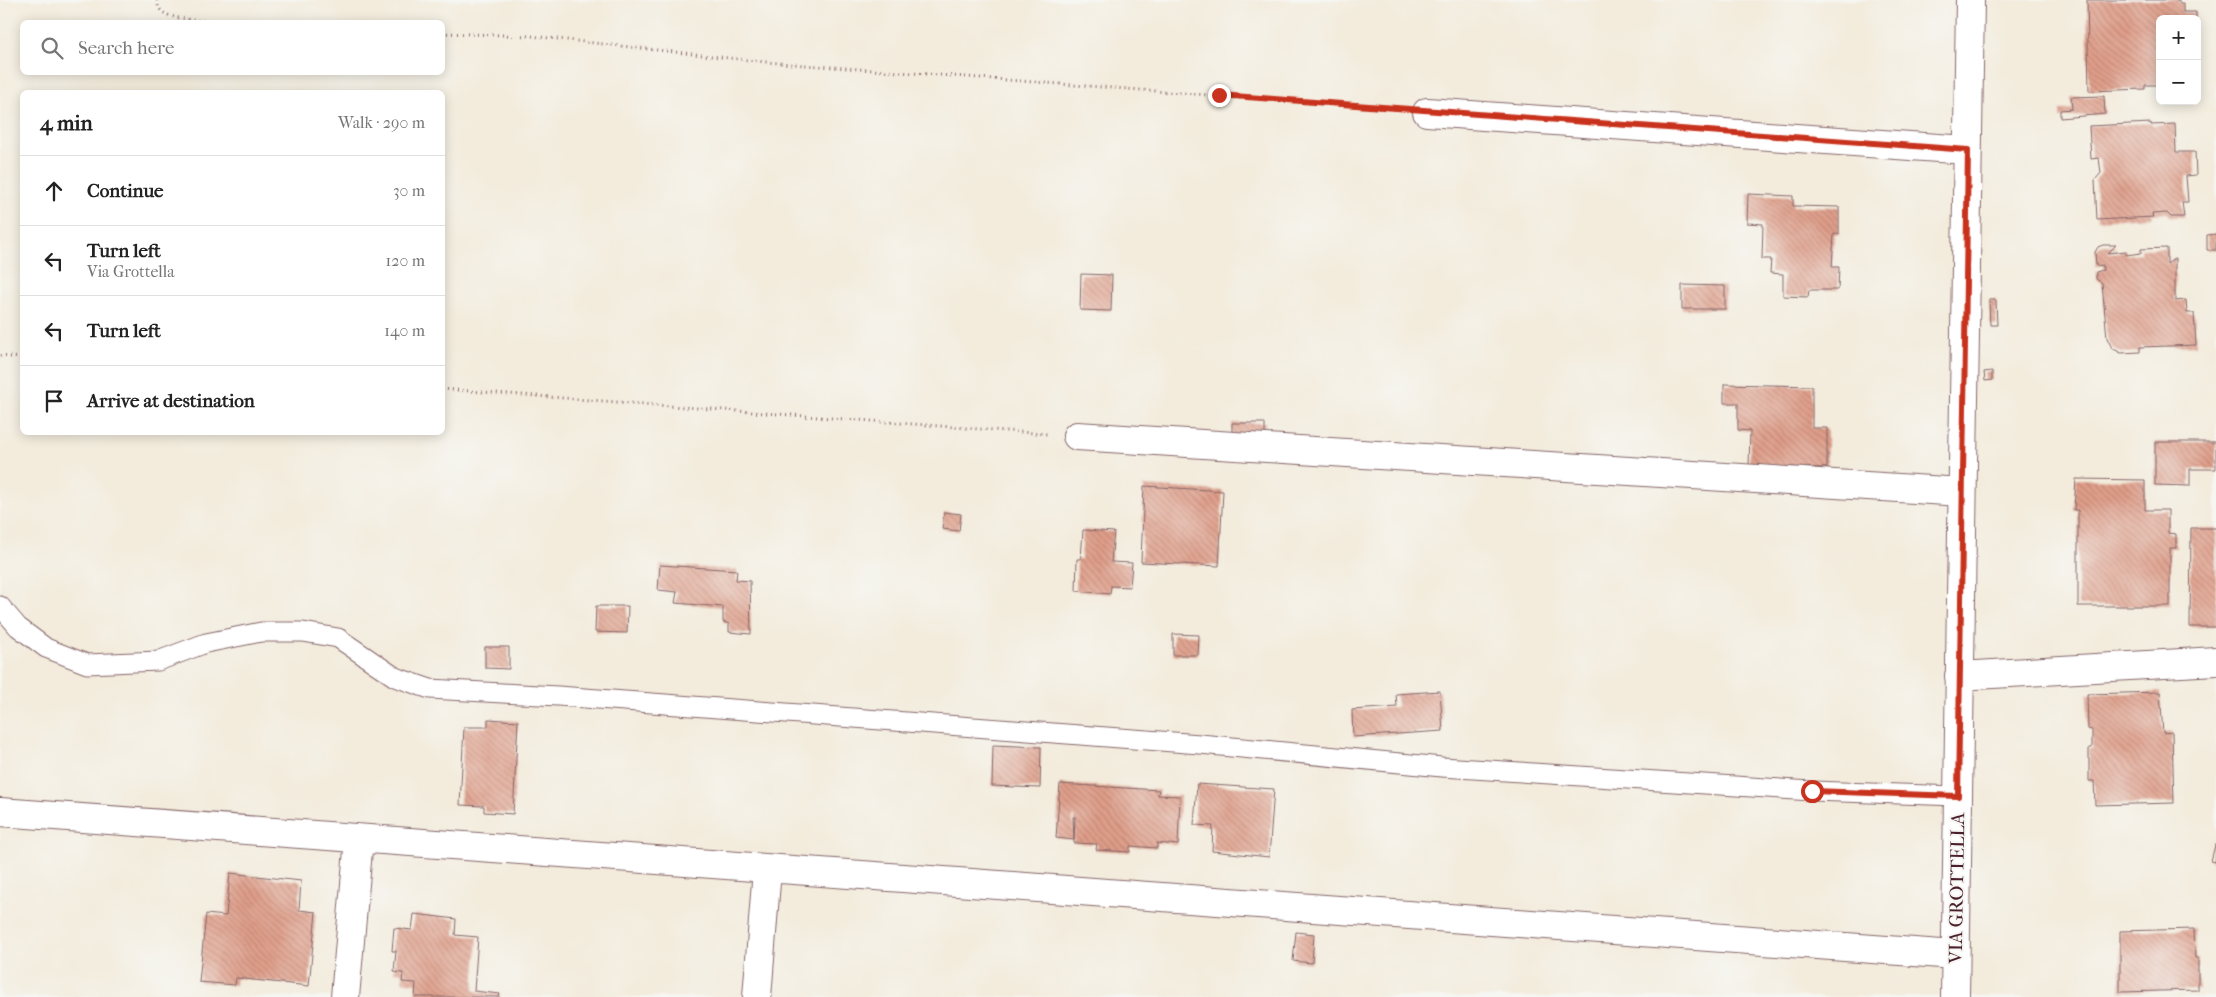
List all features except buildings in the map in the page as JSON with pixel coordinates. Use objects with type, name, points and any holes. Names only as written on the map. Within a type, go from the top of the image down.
[{"type":"street","name":"VIA GROTTELLA","points":[[1955,997],[1970,0]]},
{"type":"street","points":[[1427,112],[1968,150]]},
{"type":"street","points":[[1077,436],[1962,492]]},
{"type":"street","points":[[1959,676],[2216,661]]},
{"type":"street","points":[[0,812],[1955,956]]},
{"type":"street","points":[[345,997],[359,839]]},
{"type":"street","points":[[757,997],[767,869]]},
{"type":"lane","points":[[0,606],[18,626],[46,648],[87,664],[158,661],[206,643],[260,632],[303,632],[338,638],[395,677],[430,689],[558,696],[1200,744],[1442,767],[1812,791],[1958,796]]},
{"type":"path","points":[[157,0],[158,8],[164,13],[179,18],[214,20]]},
{"type":"path","points":[[445,33],[532,36],[765,62],[1427,112]]},
{"type":"path","points":[[0,356],[20,358]]},
{"type":"path","points":[[445,389],[1077,436]]},
{"type":"route","points":[[1219,95],[1427,112],[1968,150],[1958,796],[1812,791]]}]
